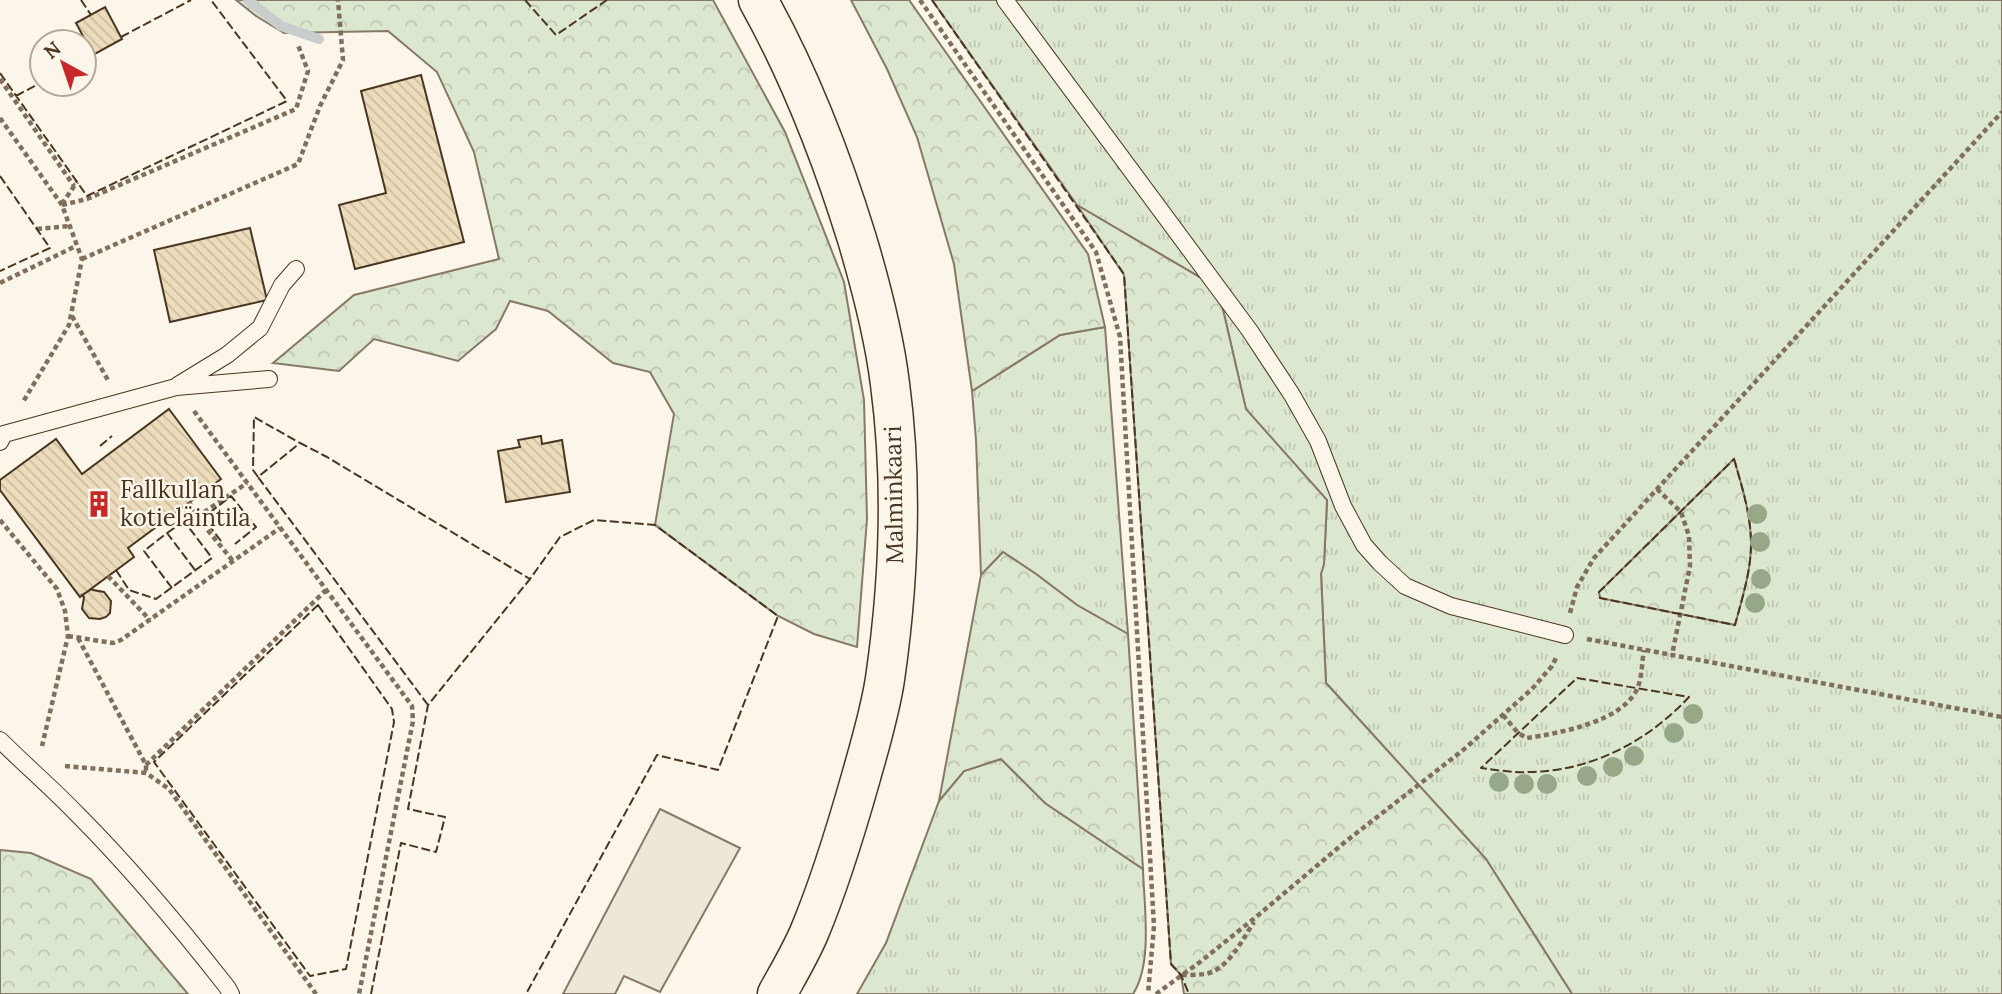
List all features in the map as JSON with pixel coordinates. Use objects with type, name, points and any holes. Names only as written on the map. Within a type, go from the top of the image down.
[{"type":"main road","name":"Malminkaari","points":[[758,0],[819,125],[872,288],[890,383],[898,541],[884,682],[870,744],[828,883],[808,934],[777,994]]},
{"type":"lane","points":[[1006,0],[1242,320],[1285,384],[1318,441],[1343,506],[1364,545],[1405,586],[1451,606],[1565,635]]},
{"type":"lane","points":[[176,387],[227,355],[260,328],[282,285],[296,269]]},
{"type":"lane","points":[[2,438],[176,387],[269,379]]},
{"type":"lane","points":[[0,740],[76,812],[131,871],[180,927],[231,994]]},
{"type":"path","points":[[82,259],[298,164],[320,106],[343,60],[338,0]]},
{"type":"path","points":[[920,0],[1096,252],[1120,337],[1154,926],[1148,994]]},
{"type":"path","points":[[62,205],[88,199],[296,109],[308,71],[298,45]]},
{"type":"path","points":[[0,79],[76,184],[62,205]]},
{"type":"path","points":[[1156,994],[1462,751],[1532,689],[1552,666],[1565,635],[1577,587],[1594,558],[2002,112]]},
{"type":"path","points":[[0,118],[62,205],[82,259],[69,325],[2,438]]},
{"type":"path","points":[[37,229],[69,226]]},
{"type":"path","points":[[0,283],[76,246]]},
{"type":"path","points":[[71,316],[120,402]]},
{"type":"path","points":[[176,387],[412,706],[413,721],[359,994]]},
{"type":"path","points":[[197,517],[247,483]]},
{"type":"path","points":[[1657,489],[1681,512],[1689,536],[1690,566],[1672,655]]},
{"type":"path","points":[[189,502],[197,517],[233,561]]},
{"type":"path","points":[[0,520],[57,589],[65,611],[68,636],[33,773],[65,766],[146,773],[169,789],[316,994]]},
{"type":"path","points":[[68,636],[113,643],[121,640],[280,527]]},
{"type":"path","points":[[108,576],[150,620]]},
{"type":"path","points":[[146,765],[326,590]]},
{"type":"path","points":[[1565,635],[2002,717]]},
{"type":"path","points":[[78,638],[146,765],[146,773]]},
{"type":"path","points":[[1503,715],[1518,733],[1527,738],[1569,731],[1606,717],[1627,702],[1638,688],[1644,650]]},
{"type":"path","points":[[1181,975],[1206,974],[1217,969],[1235,951],[1256,917]]},
{"type":"green space","points":[[236,0],[713,0],[785,132],[844,282],[864,400],[867,519],[857,647],[814,634],[778,616],[655,525],[674,414],[650,372],[613,363],[548,311],[510,301],[496,329],[458,361],[374,339],[339,371],[273,363],[354,295],[499,259],[474,152],[437,72],[388,31],[284,33]]},
{"type":"green space","points":[[851,0],[909,0],[1088,254],[1105,327],[1060,335],[972,391],[954,264],[917,137],[887,69]]},
{"type":"green space","points":[[932,0],[2002,0],[2002,994],[1572,994],[1486,859],[1326,683],[1321,573],[1324,564],[1327,500],[1246,410],[1218,288],[1077,205]]},
{"type":"green space","points":[[1077,205],[1218,288],[1246,409],[1327,500],[1324,564],[1321,574],[1326,683],[1486,859],[1572,994],[1184,994],[1181,975],[1171,964],[1124,275]]},
{"type":"green space","points":[[1105,327],[1128,634],[1077,605],[1003,552],[981,575],[972,391],[1060,335]]},
{"type":"green space","points":[[1734,459],[1751,533],[1748,575],[1735,625],[1600,598],[1599,592]]},
{"type":"green space","points":[[1003,552],[1077,605],[1128,634],[1143,869],[1045,803],[1001,759],[964,771],[939,801],[981,575]]},
{"type":"green space","points":[[1001,759],[1045,803],[1143,869],[1145,951],[1143,967],[1133,994],[857,994],[886,943],[939,801],[964,771]]},
{"type":"green space","points":[[0,850],[31,853],[91,879],[188,994],[0,994]]},
{"type":"shaded area","points":[[660,809],[740,848],[660,992],[624,976],[615,994],[563,994]]},
{"type":"building","points":[[105,7],[122,39],[98,52],[98,28],[79,28],[76,23]]},
{"type":"building","points":[[421,75],[464,242],[355,269],[339,205],[386,193],[361,91]]},
{"type":"building","points":[[250,228],[267,300],[170,322],[154,250]]},
{"type":"building","name":"Fallkullan kotieläintila","points":[[169,409],[221,479],[128,548],[134,557],[80,597],[0,490],[0,480],[56,439],[82,474]]},
{"type":"building","points":[[541,436],[542,444],[562,440],[570,492],[506,502],[498,451],[520,447],[518,440]]},
{"type":"building","points":[[92,589],[104,592],[111,601],[110,613],[106,617],[89,618],[82,609],[82,595]]},
{"type":"waterway","points":[[248,0],[281,26],[319,39]]},
{"type":"fence","points":[[81,0],[91,15]]},
{"type":"fence","points":[[121,37],[191,0]]},
{"type":"fence","points":[[0,73],[87,196],[287,101],[211,0]]},
{"type":"fence","points":[[525,0],[556,35],[607,0]]},
{"type":"fence","points":[[932,0],[1124,274],[1171,964],[1181,975],[1189,994]]},
{"type":"fence","points":[[16,96],[28,90]]},
{"type":"fence","points":[[0,176],[50,248],[0,271]]},
{"type":"fence","points":[[258,477],[253,470],[254,417],[300,443]]},
{"type":"fence","points":[[100,446],[112,436]]},
{"type":"fence","points":[[428,705],[258,477],[300,443],[530,579]]},
{"type":"fence","points":[[1734,459],[1751,533],[1748,575],[1735,625],[1600,598],[1599,592],[1734,459]]},
{"type":"fence","points":[[221,541],[203,518],[231,496],[256,527],[235,544]]},
{"type":"fence","points":[[116,570],[129,590],[156,599],[212,558],[184,521],[186,505]]},
{"type":"fence","points":[[371,994],[401,843],[436,852],[445,817],[408,809],[428,705],[530,579],[560,537],[594,520],[655,525],[778,616],[718,770],[657,755],[526,994]]},
{"type":"fence","points":[[167,533],[184,521]]},
{"type":"fence","points":[[172,588],[144,551],[167,533],[195,570]]},
{"type":"fence","points":[[318,605],[392,709],[394,722],[346,969],[310,976],[154,762],[318,605]]},
{"type":"fence","points":[[1577,678],[1689,697],[1673,713],[1637,740],[1597,759],[1575,766],[1530,772],[1481,768],[1577,678]]},
{"type":"place","name":"Fallkullan kotieläintila","points":[[99,504]]}]
